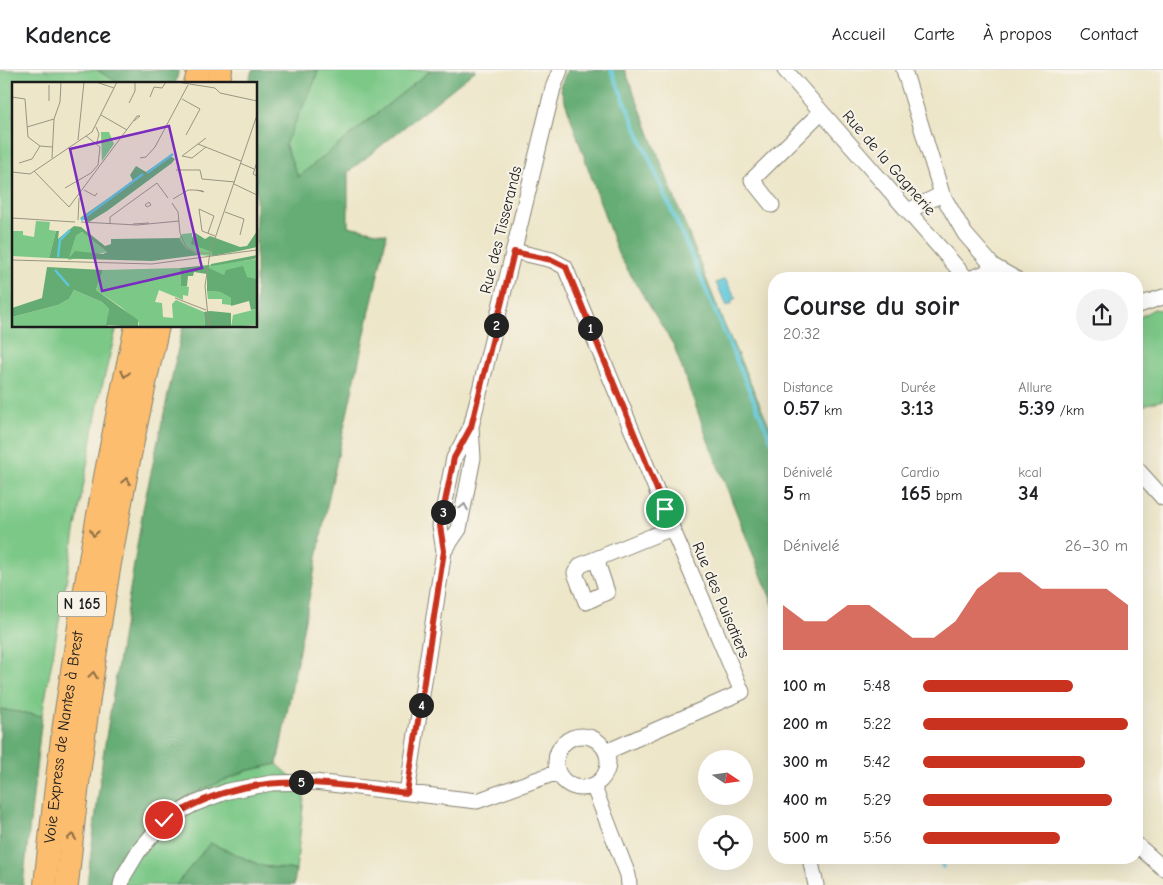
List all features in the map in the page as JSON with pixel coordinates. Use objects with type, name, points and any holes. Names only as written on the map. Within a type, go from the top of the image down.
[{"type":"highway","name":"Voie Express de Nantes à Brest","points":[[45,885],[64,727],[83,596],[103,486],[136,328]]},
{"type":"highway","name":"Voie Express de Nantes à Brest","points":[[67,885],[88,710],[107,586],[127,475],[158,328]]},
{"type":"street","name":"Rue des Tisserands","points":[[407,793],[444,551],[459,529],[474,458],[471,427],[553,88],[560,70]]},
{"type":"street","name":"Rue de la Gagnerie","points":[[785,70],[962,272]]},
{"type":"street","points":[[904,70],[942,194],[965,234],[993,266],[1004,272]]},
{"type":"street","points":[[772,205],[752,180],[821,112]]},
{"type":"street","points":[[908,211],[942,194]]},
{"type":"street","name":"Rue des Puisatiers","points":[[514,252],[552,260],[566,267],[672,528],[742,692],[606,752]]},
{"type":"street","points":[[986,272],[993,266]]},
{"type":"street","points":[[1143,304],[1163,297]]},
{"type":"street","points":[[1143,476],[1163,498]]},
{"type":"street","points":[[596,559],[672,528]]},
{"type":"street","points":[[588,736],[602,745],[606,752],[607,768],[600,781],[594,785],[577,788],[562,780],[556,764],[556,756],[559,748],[565,742],[572,738],[588,736]]},
{"type":"street","points":[[121,885],[123,877],[138,852],[164,820],[194,804],[228,791],[272,783],[314,782],[477,801],[558,772]]},
{"type":"street","points":[[594,785],[628,875],[629,885]]},
{"type":"street","points":[[1143,850],[1163,868]]},
{"type":"street","points":[[811,864],[816,885]]},
{"type":"green space","points":[[0,70],[97,70],[117,82],[12,82],[12,328],[117,328],[99,399],[42,716],[0,709]]},
{"type":"green space","points":[[97,70],[179,70],[176,82],[117,82]]},
{"type":"green space","points":[[252,70],[318,70],[314,83],[285,144],[298,177],[431,70],[476,70],[348,172],[348,226],[387,234],[329,496],[277,764],[246,771],[187,796],[145,827],[117,878],[106,885],[87,885],[103,756],[143,509],[183,328],[258,328],[258,82],[249,82]]},
{"type":"green space","points":[[318,70],[431,70],[298,177],[285,144],[314,83]]},
{"type":"green space","points":[[567,70],[625,70],[723,322],[768,423],[768,592],[710,446],[674,346],[618,254],[560,87]]},
{"type":"green space","points":[[1154,309],[1163,310],[1163,400],[1143,407],[1143,315]]},
{"type":"green space","points":[[0,709],[42,716],[23,885],[0,885]]},
{"type":"green space","points":[[277,764],[305,789],[296,870],[262,866],[210,843],[176,885],[106,885],[106,883],[117,878],[145,827],[187,796],[246,771]]},
{"type":"green space","points":[[210,843],[262,866],[296,870],[294,885],[176,885]]},
{"type":"water","points":[[725,279],[736,298],[731,301],[732,304],[727,306],[716,283]]},
{"type":"waterway","points":[[611,70],[768,433]]},
{"type":"route","points":[[164,820],[194,804],[228,791],[272,783],[314,782],[407,793],[444,551],[440,526],[454,458],[471,427],[514,252],[552,260],[566,267],[665,509]]}]
